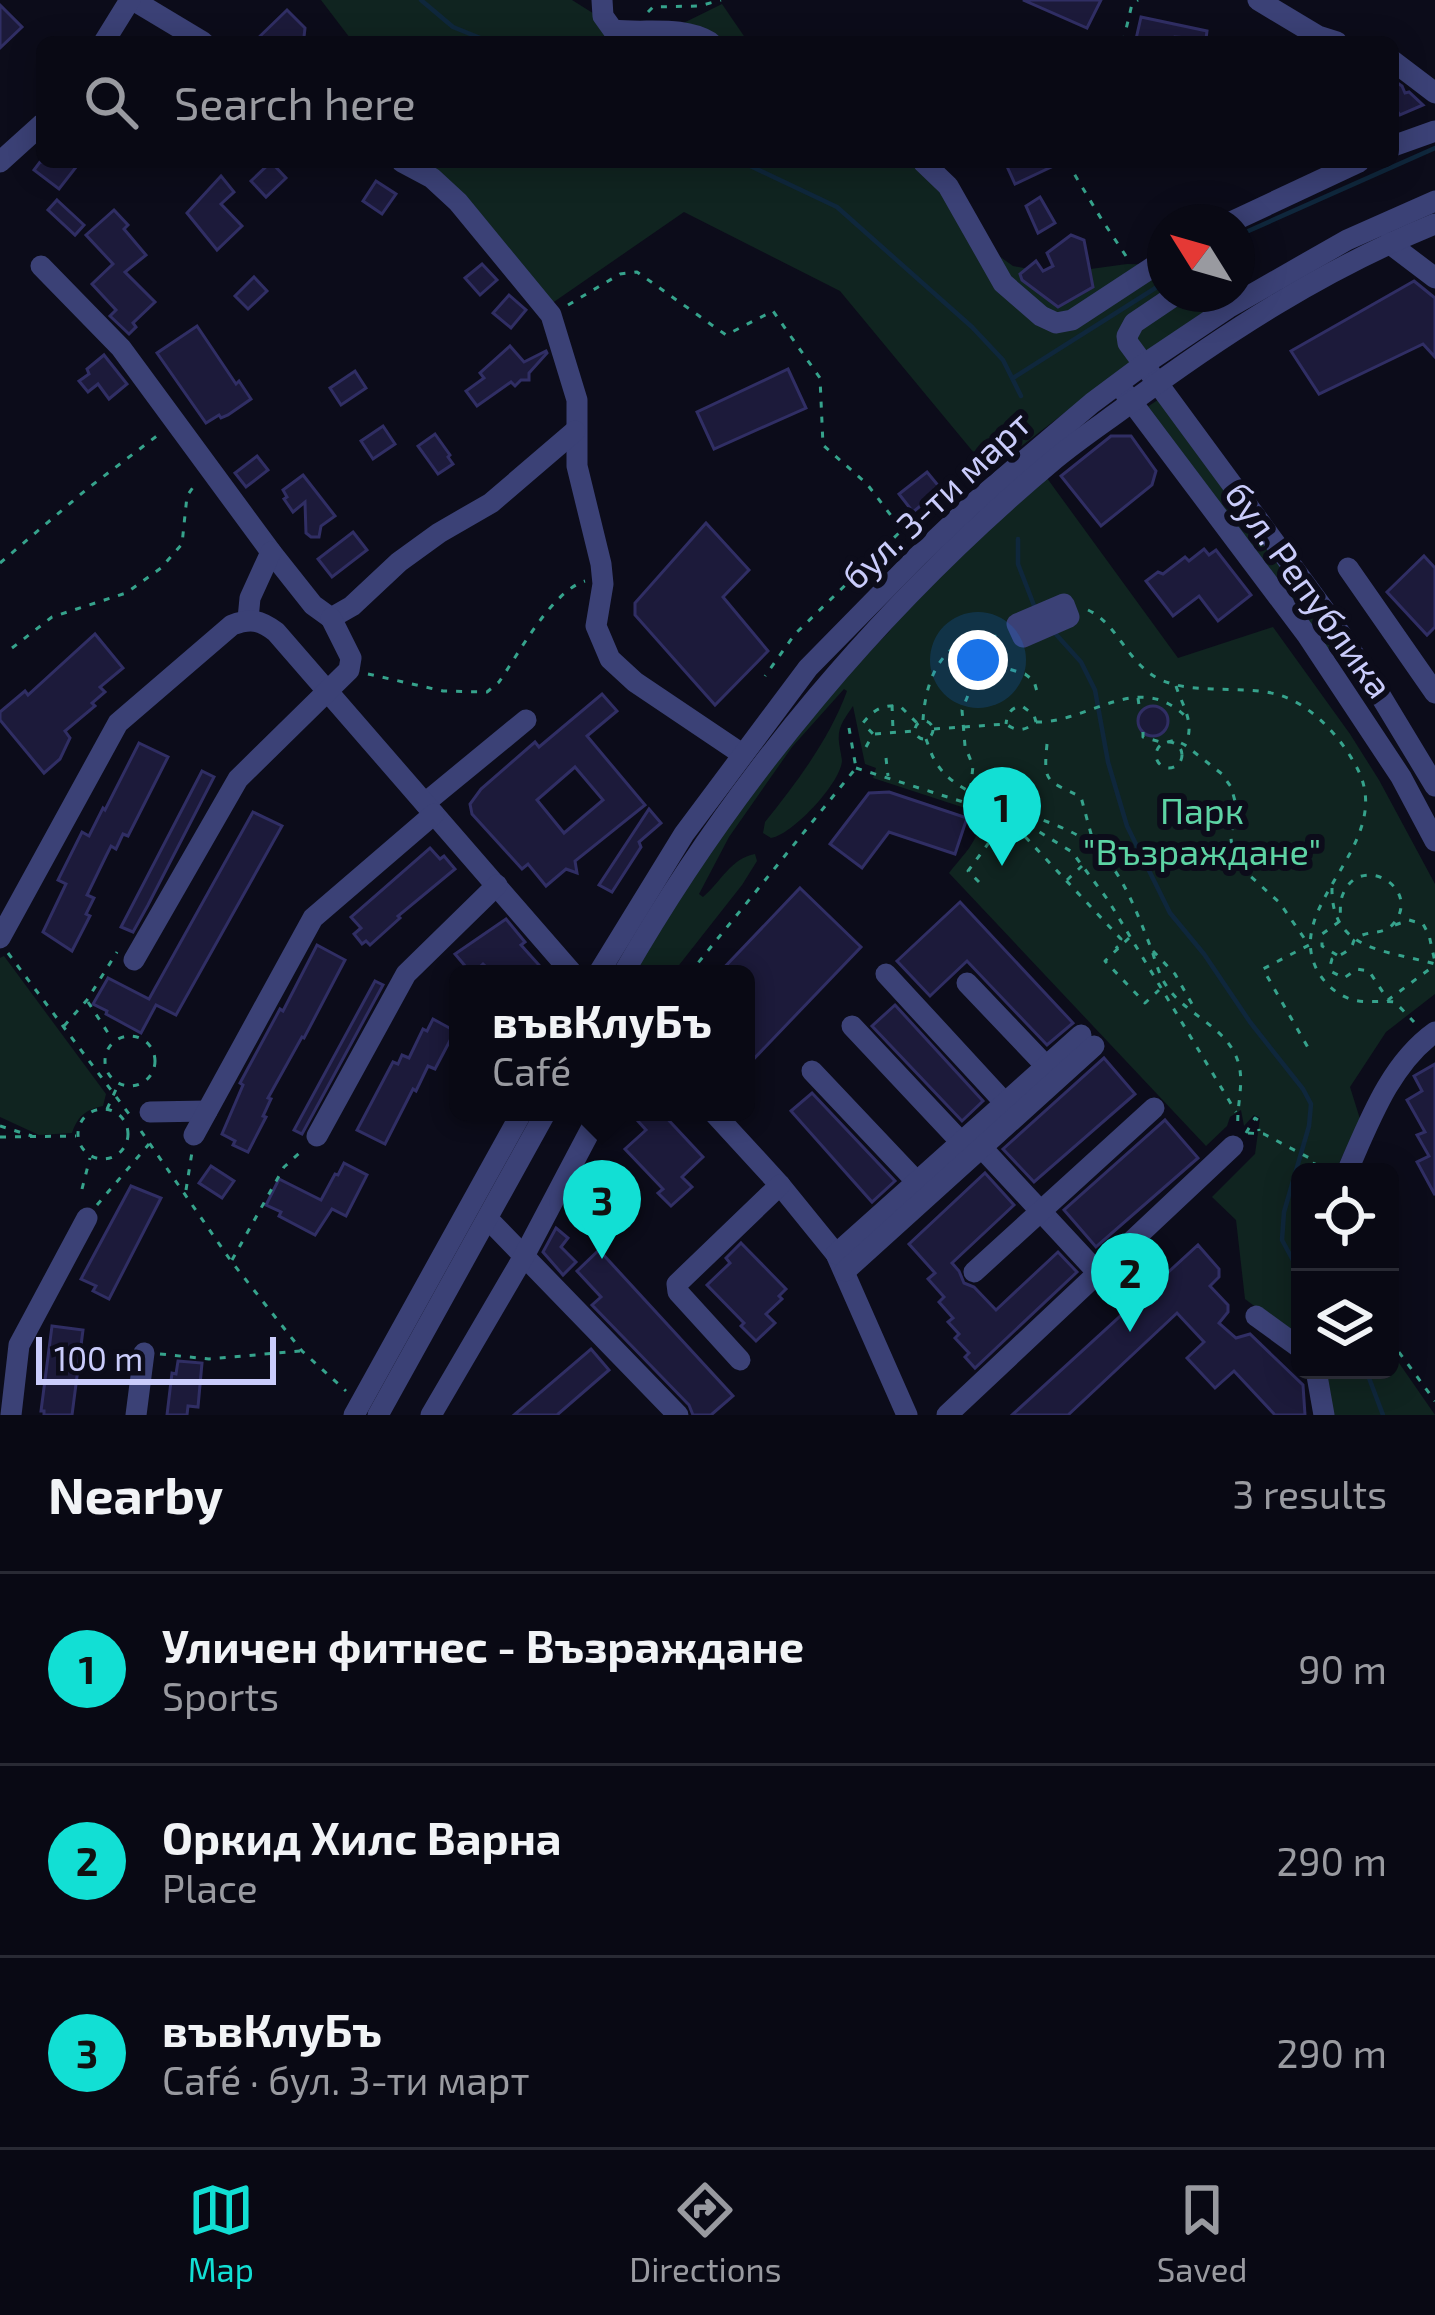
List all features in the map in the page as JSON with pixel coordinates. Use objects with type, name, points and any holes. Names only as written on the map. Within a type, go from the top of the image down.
[{"type":"street","points":[[108,36],[131,0],[193,36]]},
{"type":"street","points":[[602,0],[603,16],[613,30],[640,34],[686,31],[697,36]]},
{"type":"street","points":[[1258,0],[1323,36]]},
{"type":"street","points":[[1280,0],[1324,36]]},
{"type":"street","points":[[1399,66],[1435,93]]},
{"type":"street","points":[[0,162],[36,129]]},
{"type":"street","points":[[413,168],[458,202],[551,315],[577,400],[577,466],[603,584],[596,626],[610,658],[635,682],[742,754]]},
{"type":"street","points":[[928,168],[948,186],[1003,283],[1041,316],[1056,323],[1072,320],[1147,271]]},
{"type":"street","points":[[1255,210],[1336,168]]},
{"type":"street","name":"бул. 3-ти март","points":[[1255,286],[1435,201]]},
{"type":"street","name":"бул. 3-ти март","points":[[604,965],[685,834],[808,668],[916,556],[1033,451],[1117,384],[1150,374],[1389,243],[1435,224]]},
{"type":"street","points":[[1389,243],[1434,276]]},
{"type":"street","points":[[41,266],[122,348],[313,605],[331,618],[351,658],[349,670],[329,692],[238,779],[134,960]]},
{"type":"street","points":[[1150,374],[1126,336],[1129,328],[1152,312]]},
{"type":"street","name":"бул. 3-ти март","points":[[629,965],[754,774],[869,637],[991,515],[1059,455],[1132,402],[1150,374],[1213,312]]},
{"type":"street","name":"бул. Република","points":[[1150,374],[1429,760],[1435,786]]},
{"type":"street","name":"бул. Република","points":[[1117,384],[1307,634],[1401,778],[1435,841]]},
{"type":"street","points":[[331,618],[439,533],[491,503],[575,431]]},
{"type":"street","points":[[248,619],[250,598],[272,552]]},
{"type":"street","points":[[1348,568],[1435,693]]},
{"type":"street","points":[[1020,631],[1023,637],[1069,617],[1066,611]]},
{"type":"street","points":[[0,940],[118,723],[232,626],[248,619],[276,632],[565,965]]},
{"type":"street","points":[[194,1135],[313,918],[526,721]]},
{"type":"street","points":[[1401,778],[1429,760]]},
{"type":"street","points":[[317,1136],[406,974],[496,885]]},
{"type":"street","points":[[886,974],[1005,1103]]},
{"type":"street","points":[[967,983],[1046,1066]]},
{"type":"street","points":[[852,1026],[1098,1273]]},
{"type":"street","points":[[1352,1163],[1395,1072],[1435,1032]]},
{"type":"street","points":[[840,1263],[917,1182],[971,1145],[1005,1103],[1046,1066],[1087,1041],[971,1145],[840,1263]]},
{"type":"street","points":[[812,1070],[917,1182]]},
{"type":"street","points":[[974,1272],[1154,1108]]},
{"type":"street","points":[[150,1112],[207,1112]]},
{"type":"street","points":[[364,1412],[517,1121]]},
{"type":"street","points":[[364,1412],[488,1219],[541,1121]]},
{"type":"street","points":[[431,1415],[524,1256],[595,1121]]},
{"type":"street","points":[[721,1121],[780,1185],[840,1263],[907,1415]]},
{"type":"street","points":[[947,1415],[1242,1138]]},
{"type":"street","points":[[740,1360],[678,1292],[677,1284],[780,1185]]},
{"type":"street","points":[[11,1415],[19,1346],[87,1218]]},
{"type":"street","points":[[488,1219],[678,1415]]},
{"type":"street","points":[[1256,1316],[1291,1341]]},
{"type":"street","points":[[136,1415],[144,1352]]},
{"type":"street","points":[[1318,1379],[1324,1415]]},
{"type":"path","points":[[640,34],[638,26],[653,7],[699,6],[722,0]]},
{"type":"path","points":[[1124,36],[1132,4],[1138,0]]},
{"type":"path","points":[[1071,168],[1140,275]]},
{"type":"path","points":[[551,315],[620,274],[637,272],[726,335],[772,310],[820,378],[823,446],[867,484],[902,530],[795,634],[765,676]]},
{"type":"path","points":[[0,563],[176,421]]},
{"type":"path","points":[[12,648],[52,617],[126,593],[160,568],[182,544],[187,496],[194,484],[214,472]]},
{"type":"path","points":[[349,670],[443,691],[487,692],[569,587],[582,581],[603,584]]},
{"type":"path","points":[[1066,611],[1083,607],[1096,614],[1136,662],[1155,677],[1176,686],[1274,694],[1308,710],[1342,745],[1358,769],[1366,796],[1364,822],[1311,928],[1311,959],[1335,991],[1354,1001],[1395,1002],[1408,1014]]},
{"type":"path","points":[[915,730],[924,694],[952,649],[971,639],[1020,631]]},
{"type":"path","points":[[969,803],[973,766],[962,729],[962,710],[971,688],[988,674],[1009,670],[1034,680],[1039,695]]},
{"type":"path","points":[[1176,686],[1189,719],[1185,745]]},
{"type":"path","points":[[934,729],[1006,724],[1022,730],[1036,722],[1053,722],[1138,696],[1172,706],[1189,719]]},
{"type":"path","points":[[1138,696],[1140,712]]},
{"type":"path","points":[[892,705],[893,732]]},
{"type":"path","points":[[873,734],[863,724],[873,712],[892,705],[934,729]]},
{"type":"path","points":[[1006,724],[1007,714],[1022,706],[1036,722]]},
{"type":"path","points":[[696,965],[856,767],[849,728]]},
{"type":"path","points":[[926,739],[934,729]]},
{"type":"path","points":[[873,734],[915,730]]},
{"type":"path","points":[[915,730],[926,739]]},
{"type":"path","points":[[1143,732],[1143,737],[1163,743],[1172,743],[1179,748],[1180,760],[1167,768],[1157,760],[1158,749],[1163,743],[1175,740],[1222,774],[1235,801],[1231,838],[1239,866],[1279,902],[1310,945]]},
{"type":"path","points":[[866,746],[873,734]]},
{"type":"path","points":[[1160,734],[1163,743]]},
{"type":"path","points":[[926,739],[935,763],[971,793],[1034,815],[1095,847]]},
{"type":"path","points":[[856,767],[969,803],[1072,851],[1108,900],[1237,1113],[1241,1075],[1237,1057],[1226,1040],[1162,987],[1152,950],[1122,884],[1095,847],[1081,797],[1050,782],[1046,775],[1046,744]]},
{"type":"path","points":[[886,758],[888,778]]},
{"type":"path","points":[[1018,823],[1121,939],[1115,945],[1118,949]]},
{"type":"path","points":[[979,883],[968,871],[993,837],[1002,844],[1018,823]]},
{"type":"path","points":[[1066,881],[1084,864]]},
{"type":"path","points":[[1337,955],[1320,940],[1327,928],[1338,924],[1346,886],[1355,878],[1376,874],[1397,888],[1400,910],[1392,926]]},
{"type":"path","points":[[1332,886],[1338,924],[1355,940],[1435,964]]},
{"type":"path","points":[[1096,913],[1108,900]]},
{"type":"path","points":[[1388,1000],[1364,968],[1337,977],[1330,966],[1337,955],[1366,934],[1409,920],[1423,924],[1435,964]]},
{"type":"path","points":[[1131,937],[1105,961],[1145,1003],[1162,987]]},
{"type":"path","points":[[0,940],[186,1192],[231,1261],[302,1351],[364,1412]]},
{"type":"path","points":[[1310,945],[1263,969],[1310,1051]]},
{"type":"path","points":[[1152,950],[1175,974],[1198,1015]]},
{"type":"path","points":[[64,1026],[87,1000],[117,951],[134,960]]},
{"type":"path","points":[[1388,1000],[1435,964]]},
{"type":"path","points":[[87,1000],[114,1041]]},
{"type":"path","points":[[137,1037],[154,1053],[153,1070],[143,1082],[119,1084],[105,1064],[108,1048],[114,1041],[137,1037]]},
{"type":"path","points":[[107,1109],[119,1084]]},
{"type":"path","points":[[107,1109],[126,1123],[128,1139],[114,1157],[98,1159],[80,1144],[78,1136],[86,1116],[107,1109]]},
{"type":"path","points":[[1242,1138],[1255,1118],[1258,1132]]},
{"type":"path","points":[[0,1126],[39,1138]]},
{"type":"path","points":[[1242,1138],[1258,1132],[1314,1163]]},
{"type":"path","points":[[186,1192],[194,1135]]},
{"type":"path","points":[[0,1137],[78,1136]]},
{"type":"path","points":[[231,1261],[284,1167],[317,1136]]},
{"type":"path","points":[[87,1218],[150,1143]]},
{"type":"path","points":[[82,1190],[91,1156]]},
{"type":"path","points":[[144,1352],[209,1359],[302,1351]]},
{"type":"path","points":[[1399,1352],[1435,1401]]},
{"type":"green space","points":[[321,0],[572,0],[629,36],[348,36]]},
{"type":"green space","points":[[722,4],[744,36],[657,36]]},
{"type":"green space","points":[[403,168],[941,168],[978,241],[1013,266],[1054,274],[1147,265],[1147,312],[1203,312],[989,471],[840,291],[684,212],[548,306],[428,181]]},
{"type":"green space","points":[[1165,395],[1363,672],[1307,635],[1140,412]]},
{"type":"green space","name":"Парк \"Възраждане\"","points":[[1044,474],[1178,658],[1273,627],[1379,780],[1435,884],[1435,994],[1386,1032],[1350,1087],[1360,1119],[1339,1163],[1291,1163],[1291,1333],[1245,1299],[1236,1220],[1212,1197],[1255,1154],[1260,1118],[1254,1115],[1244,1126],[1241,1110],[1206,1146],[949,873],[977,833],[975,816],[968,809],[873,778],[876,768],[865,764],[853,706],[839,732],[842,761],[833,782],[791,828],[771,838],[763,833],[765,822],[822,743],[840,709],[844,689],[792,747],[729,837],[699,894],[703,897],[733,865],[755,854],[757,861],[742,885],[679,965],[638,965],[749,789],[832,689],[888,633],[917,594]]},
{"type":"green space","points":[[4,956],[106,1094],[103,1106],[83,1115],[72,1133],[39,1135],[0,1117],[0,958]]},
{"type":"green space","points":[[1399,1363],[1435,1415],[1334,1415],[1324,1379],[1399,1379]]},
{"type":"building","points":[[1023,0],[1101,0],[1087,28]]},
{"type":"building","points":[[0,5],[22,27],[0,48]]},
{"type":"building","points":[[287,10],[305,28],[304,36],[260,36]]},
{"type":"building","points":[[1141,17],[1207,31],[1206,36],[1137,36]]},
{"type":"building","points":[[1399,84],[1423,105],[1399,114]]},
{"type":"building","points":[[36,167],[75,168],[59,189]]},
{"type":"building","points":[[265,168],[277,168],[286,178],[266,197],[251,181]]},
{"type":"building","points":[[1008,168],[1049,168],[1015,184]]},
{"type":"building","points":[[221,176],[234,192],[221,204],[242,226],[217,250],[187,213]]},
{"type":"building","points":[[376,181],[396,194],[382,214],[363,201]]},
{"type":"building","points":[[1040,197],[1055,223],[1038,233],[1026,206]]},
{"type":"building","points":[[57,200],[84,225],[75,235],[48,210]]},
{"type":"building","points":[[114,210],[146,255],[125,272],[155,302],[133,323],[136,327],[129,334],[110,316],[116,310],[92,284],[113,264],[86,235]]},
{"type":"building","points":[[1071,235],[1084,240],[1093,287],[1058,307],[1020,274],[1036,261],[1043,271],[1053,266],[1047,253]]},
{"type":"building","points":[[482,264],[497,280],[480,295],[465,278]]},
{"type":"building","points":[[254,277],[267,291],[248,309],[235,296]]},
{"type":"building","points":[[1414,281],[1435,298],[1435,357],[1423,344],[1319,394],[1291,351]]},
{"type":"building","points":[[509,295],[526,310],[511,328],[493,313]]},
{"type":"building","points":[[197,326],[251,399],[206,423],[157,353]]},
{"type":"building","points":[[510,346],[524,362],[547,353],[529,373],[529,380],[515,386],[511,382],[477,406],[466,391],[484,378],[480,373]]},
{"type":"building","points":[[104,355],[127,384],[109,399],[98,384],[88,392],[79,381]]},
{"type":"building","points":[[788,369],[806,408],[714,449],[697,412]]},
{"type":"building","points":[[355,371],[366,388],[341,405],[330,388]]},
{"type":"building","points":[[383,426],[395,444],[373,459],[361,441]]},
{"type":"building","points":[[435,434],[453,464],[438,474],[418,446]]},
{"type":"building","points":[[1111,436],[1131,436],[1156,471],[1152,485],[1101,526],[1061,476]]},
{"type":"building","points":[[257,456],[268,470],[246,487],[235,473]]},
{"type":"building","points":[[927,472],[941,489],[913,512],[899,494]]},
{"type":"building","points":[[303,475],[335,516],[321,526],[319,537],[306,533],[305,502],[293,512],[284,499],[283,490]]},
{"type":"building","points":[[706,523],[749,570],[723,597],[768,651],[715,705],[635,615],[635,603]]},
{"type":"building","points":[[353,532],[367,550],[332,577],[318,559]]},
{"type":"building","points":[[1204,549],[1209,555],[1216,550],[1251,595],[1218,621],[1199,596],[1173,616],[1146,581]]},
{"type":"building","points":[[1424,556],[1435,568],[1435,627],[1427,635],[1387,592]]},
{"type":"building","points":[[95,634],[123,668],[100,687],[105,692],[92,703],[95,706],[65,731],[70,738],[60,759],[44,773],[0,720],[0,712],[25,691],[28,695]]},
{"type":"building","points":[[602,694],[617,711],[587,736],[645,805],[575,861],[577,873],[566,869],[546,886],[528,864],[522,869],[472,814],[470,804],[535,742],[539,747]],"holes":[[[575,767],[603,800],[564,833],[537,800]]]},
{"type":"building","points":[[1153,706],[1164,710],[1168,721],[1164,732],[1153,736],[1142,732],[1138,721],[1142,710]]},
{"type":"building","points":[[139,743],[168,757],[128,836],[123,834],[116,849],[111,846],[106,856],[87,895],[94,898],[86,914],[90,916],[72,951],[43,932],[66,884],[58,880],[82,832],[89,836],[105,810]]},
{"type":"building","points":[[202,771],[214,777],[148,905],[133,932],[121,927]]},
{"type":"building","points":[[889,792],[967,818],[955,854],[889,832],[862,868],[830,844],[869,793]]},
{"type":"building","points":[[649,809],[661,823],[639,842],[641,847],[612,892],[599,885]]},
{"type":"building","points":[[253,812],[282,826],[176,1015],[156,1005],[141,1033],[93,1004],[108,978],[149,999]]},
{"type":"building","points":[[430,848],[455,869],[370,945],[362,944],[354,934],[361,928],[351,917]]},
{"type":"building","points":[[800,888],[861,947],[755,1058],[755,965],[727,965]]},
{"type":"building","points":[[960,902],[1073,1023],[1047,1045],[967,961],[930,996],[897,961]]},
{"type":"building","points":[[506,919],[539,965],[464,965],[455,954]]},
{"type":"building","points":[[317,945],[345,960],[268,1098],[266,1117],[248,1152],[222,1134],[240,1083]]},
{"type":"building","points":[[375,981],[383,985],[302,1134],[294,1130]]},
{"type":"building","points":[[895,1005],[983,1101],[962,1121],[872,1026]]},
{"type":"building","points":[[433,1019],[449,1028],[449,1042],[435,1069],[428,1066],[416,1091],[413,1089],[385,1144],[357,1130],[393,1062],[398,1064],[402,1055],[409,1058],[423,1029],[427,1031]]},
{"type":"building","points":[[1104,1058],[1135,1094],[1034,1182],[1003,1149]]},
{"type":"building","points":[[1435,1064],[1435,1195],[1417,1162],[1429,1156],[1417,1135],[1425,1132],[1407,1100],[1422,1091],[1414,1076]]},
{"type":"building","points":[[812,1093],[895,1181],[872,1202],[791,1111]]},
{"type":"building","points":[[1165,1120],[1198,1158],[1096,1247],[1064,1210]]},
{"type":"building","points":[[638,1121],[669,1121],[703,1157],[682,1177],[692,1187],[671,1206],[658,1193],[663,1189],[625,1149],[646,1130]]},
{"type":"building","points":[[344,1163],[367,1175],[346,1216],[332,1209],[315,1235],[266,1205],[279,1179],[321,1200]]},
{"type":"building","points":[[211,1166],[234,1181],[222,1198],[199,1183]]},
{"type":"building","points":[[985,1173],[1014,1205],[952,1263],[964,1283],[996,1310],[1058,1252],[1077,1272],[975,1368],[955,1338],[959,1334],[948,1322],[953,1318],[939,1302],[944,1297],[928,1279],[935,1273],[909,1244]]},
{"type":"building","points":[[131,1186],[161,1198],[109,1299],[81,1279]]},
{"type":"building","points":[[556,1228],[568,1238],[561,1247],[576,1262],[563,1275],[543,1252]]},
{"type":"building","points":[[741,1243],[786,1289],[766,1314],[775,1323],[756,1341],[707,1285],[730,1263],[726,1258]]},
{"type":"building","points":[[1198,1245],[1219,1269],[1219,1277],[1210,1286],[1228,1305],[1228,1312],[1219,1323],[1236,1338],[1250,1334],[1291,1373],[1291,1379],[1303,1385],[1305,1415],[1275,1415],[1234,1371],[1215,1388],[1187,1358],[1204,1342],[1177,1313],[1068,1415],[1012,1415]]},
{"type":"building","points":[[599,1250],[733,1396],[711,1415],[693,1415],[689,1405],[592,1305],[601,1297],[577,1271]]},
{"type":"building","points":[[52,1326],[83,1330],[72,1415],[41,1411]]},
{"type":"building","points":[[591,1349],[609,1370],[557,1415],[514,1415]]},
{"type":"building","points":[[178,1361],[202,1363],[198,1407],[188,1406],[187,1415],[167,1415],[172,1373],[176,1374]]},
{"type":"waterway","points":[[421,0],[453,27],[475,36]]},
{"type":"waterway","points":[[1399,164],[1435,148]]},
{"type":"waterway","points":[[755,168],[837,207],[972,327],[1003,360],[1021,396]]},
{"type":"waterway","points":[[1255,228],[1390,168]]},
{"type":"waterway","points":[[1013,378],[1147,293]]},
{"type":"waterway","points":[[1018,539],[1018,564],[1035,608]]},
{"type":"waterway","points":[[1053,631],[1081,662],[1095,690],[1108,762],[1127,826],[1170,913],[1311,1104],[1284,1212],[1282,1240],[1299,1271]]},
{"type":"waterway","points":[[1369,1379],[1383,1415]]},
{"type":"place","name":"Уличен фитнес - Възраждане","points":[[1002,866]]},
{"type":"place","name":"въвКлуБъ","points":[[602,1259]]},
{"type":"place","name":"Оркид Хилс Варна","points":[[1130,1332]]}]
